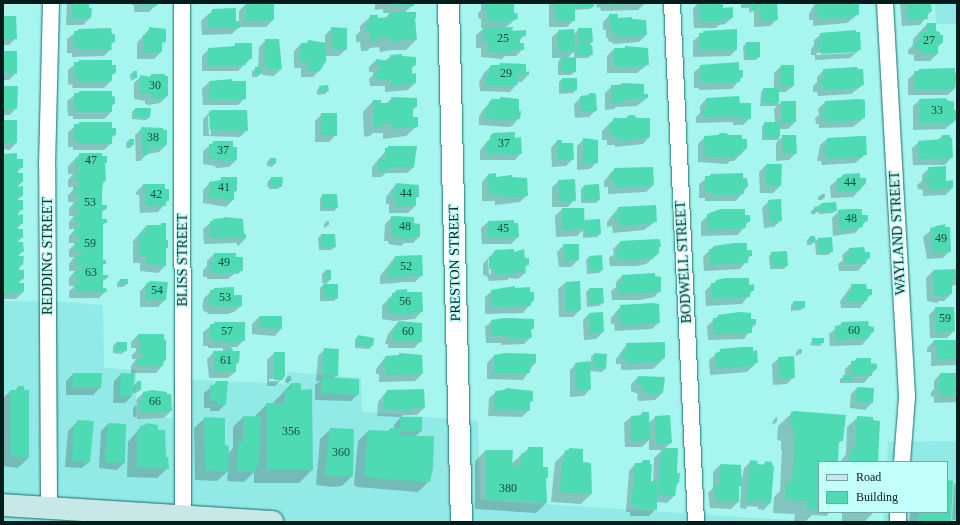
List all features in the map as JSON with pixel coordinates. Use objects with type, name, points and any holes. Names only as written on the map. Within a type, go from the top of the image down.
[{"type":"main road","points":[[3,505],[49,508],[130,518],[183,516],[272,522]]},
{"type":"street","name":"REDDING STREET","points":[[49,508],[47,166],[51,3]]},
{"type":"street","name":"BLISS STREET","points":[[182,3],[183,516]]},
{"type":"street","name":"PRESTON STREET","points":[[448,3],[461,522]]},
{"type":"street","name":"BODWELL STREET","points":[[672,3],[696,522]]},
{"type":"street","name":"WAYLAND STREET","points":[[885,3],[907,397],[902,461]]},
{"type":"shaded area","points":[[935,3],[957,3],[957,24],[936,24]]},
{"type":"shaded area","points":[[3,301],[68,302],[103,305],[104,368],[136,370],[136,418],[174,418],[174,379],[287,384],[287,372],[361,378],[362,412],[478,421],[480,500],[819,522],[3,522]]},
{"type":"shaded area","points":[[957,441],[957,522],[883,522],[884,513],[948,513],[948,461],[887,461],[888,442]]},
{"type":"building","points":[[73,3],[89,3],[89,8],[92,8],[91,18],[72,19]]},
{"type":"building","points":[[141,3],[157,3],[157,6],[141,6]]},
{"type":"building","points":[[246,3],[274,3],[274,20],[246,21]]},
{"type":"building","points":[[390,3],[414,3],[414,6],[390,6]]},
{"type":"building","points":[[487,3],[514,3],[514,13],[517,13],[518,19],[504,22],[488,21],[487,12],[485,12],[484,5]]},
{"type":"building","points":[[555,3],[575,3],[575,21],[555,20]]},
{"type":"building","points":[[577,3],[594,3],[594,7],[577,7]]},
{"type":"building","points":[[607,3],[630,3],[630,4],[607,5]]},
{"type":"building","points":[[699,3],[723,3],[723,8],[733,7],[733,18],[724,18],[724,21],[700,21]]},
{"type":"building","points":[[743,3],[758,3],[757,10],[752,10],[752,5],[743,5]]},
{"type":"building","points":[[760,3],[777,3],[778,20],[761,21]]},
{"type":"building","points":[[818,3],[859,3],[859,15],[855,15],[855,17],[820,19],[819,14],[816,14],[815,6],[819,6]]},
{"type":"building","points":[[907,3],[931,3],[932,12],[927,12],[928,19],[908,20]]},
{"type":"building","points":[[236,8],[236,21],[240,21],[240,28],[208,28],[208,14],[212,14],[212,9]]},
{"type":"building","points":[[416,12],[415,18],[417,40],[390,42],[389,37],[378,38],[378,41],[371,41],[370,32],[366,33],[366,24],[370,23],[370,15],[378,15],[378,18],[389,17],[389,13]]},
{"type":"building","points":[[609,14],[618,14],[618,18],[632,17],[632,19],[646,20],[647,35],[615,36],[615,32],[612,32],[612,24],[609,24]]},
{"type":"building","points":[[3,16],[16,16],[17,39],[3,39]]},
{"type":"building","points":[[927,23],[936,23],[936,31],[940,32],[940,35],[943,35],[943,43],[938,43],[938,54],[921,54],[920,48],[914,47],[914,43],[920,41],[920,32],[927,32]]},
{"type":"building","points":[[149,27],[166,29],[166,42],[162,42],[162,52],[143,53],[143,35],[149,35]]},
{"type":"building","points":[[331,27],[347,28],[347,50],[331,49]]},
{"type":"building","points":[[513,27],[512,31],[526,30],[526,36],[520,36],[520,43],[524,43],[524,50],[510,50],[510,53],[488,51],[488,41],[483,41],[483,28]]},
{"type":"building","points":[[111,28],[112,34],[115,34],[115,42],[111,42],[112,50],[79,50],[79,47],[74,47],[74,31],[78,31],[78,29]]},
{"type":"building","points":[[578,28],[592,28],[593,42],[579,43]]},
{"type":"building","points":[[574,29],[575,52],[558,52],[558,30]]},
{"type":"building","points":[[737,29],[737,50],[700,50],[699,33],[703,33],[703,31]]},
{"type":"building","points":[[856,30],[856,32],[860,32],[861,50],[857,50],[858,52],[821,54],[821,49],[818,49],[817,41],[821,41],[820,33]]},
{"type":"building","points":[[265,39],[279,39],[282,69],[268,69],[268,66],[265,66]]},
{"type":"building","points":[[308,40],[326,43],[326,61],[320,71],[308,71],[308,62],[300,61],[299,59],[301,43],[308,43]]},
{"type":"building","points":[[746,42],[760,42],[760,57],[747,58]]},
{"type":"building","points":[[235,43],[252,43],[252,59],[248,59],[246,65],[208,65],[208,48],[235,46]]},
{"type":"building","points":[[577,43],[590,43],[590,45],[592,45],[593,55],[577,55]]},
{"type":"building","points":[[625,46],[648,48],[649,65],[614,67],[614,48],[625,48]]},
{"type":"building","points":[[3,51],[17,51],[17,74],[3,74]]},
{"type":"building","points":[[402,54],[402,56],[416,57],[416,65],[412,66],[412,74],[416,73],[416,83],[391,86],[391,80],[376,79],[376,71],[380,71],[380,65],[376,65],[376,59],[391,61],[390,55]]},
{"type":"building","points":[[576,57],[576,72],[561,72],[561,58]]},
{"type":"building","points":[[79,60],[112,60],[112,65],[116,65],[116,73],[112,73],[112,81],[79,82],[79,78],[74,78],[74,62],[79,62]]},
{"type":"building","points":[[739,62],[739,70],[743,70],[743,77],[740,77],[740,82],[701,82],[700,65]]},
{"type":"building","points":[[500,63],[526,64],[526,72],[529,71],[529,75],[517,76],[518,85],[486,85],[486,75],[489,74],[489,68],[491,65],[500,65]]},
{"type":"building","points":[[781,65],[794,65],[794,86],[780,86]]},
{"type":"building","points":[[255,67],[261,67],[261,74],[255,74]]},
{"type":"building","points":[[857,67],[858,69],[863,69],[864,85],[859,86],[859,88],[824,90],[824,85],[820,86],[820,78],[824,78],[823,69]]},
{"type":"building","points":[[955,68],[955,73],[957,73],[955,89],[915,89],[914,71],[919,71],[919,69]]},
{"type":"building","points":[[133,71],[137,71],[137,78],[133,78]]},
{"type":"building","points":[[151,74],[165,74],[165,76],[168,76],[168,96],[156,99],[151,97],[151,94],[140,93],[140,75],[151,77]]},
{"type":"building","points":[[562,78],[577,78],[577,90],[562,91]]},
{"type":"building","points":[[232,79],[232,81],[246,81],[246,99],[209,99],[209,81]]},
{"type":"building","points":[[622,83],[644,84],[644,94],[648,94],[648,98],[622,100],[622,103],[611,103],[611,85],[622,85]]},
{"type":"building","points":[[328,85],[329,91],[320,92],[319,86]]},
{"type":"building","points":[[3,86],[18,86],[17,109],[3,109]]},
{"type":"building","points":[[763,88],[779,88],[779,103],[763,103]]},
{"type":"building","points":[[79,91],[112,91],[112,96],[115,97],[115,104],[112,104],[112,112],[79,112],[79,109],[74,110],[74,93],[79,93]]},
{"type":"building","points":[[589,93],[595,93],[596,95],[597,111],[581,111],[580,96],[589,95]]},
{"type":"building","points":[[739,96],[740,103],[751,103],[751,119],[740,119],[740,116],[703,117],[702,109],[706,109],[706,98]]},
{"type":"building","points":[[391,97],[417,98],[417,107],[413,107],[413,117],[418,117],[418,127],[393,129],[392,123],[382,124],[381,127],[373,127],[373,100],[381,100],[381,103],[392,103]]},
{"type":"building","points":[[500,97],[519,99],[519,111],[521,111],[520,119],[485,119],[485,108],[489,108],[489,102],[492,99],[500,99]]},
{"type":"building","points":[[946,98],[947,100],[954,102],[954,110],[957,110],[957,120],[953,120],[953,123],[920,123],[919,99]]},
{"type":"building","points":[[865,100],[865,118],[861,118],[861,120],[826,122],[826,118],[822,118],[822,110],[825,110],[825,101]]},
{"type":"building","points":[[781,101],[796,101],[796,122],[781,123]]},
{"type":"building","points":[[135,108],[151,108],[150,117],[135,117]]},
{"type":"building","points":[[247,110],[248,131],[210,130],[209,111]]},
{"type":"building","points":[[321,113],[337,113],[337,136],[321,135]]},
{"type":"building","points":[[629,115],[634,115],[637,118],[650,118],[650,137],[621,141],[621,138],[613,138],[613,133],[609,133],[609,123],[614,123],[613,118],[626,118]]},
{"type":"building","points":[[3,120],[17,120],[17,143],[3,143]]},
{"type":"building","points":[[79,122],[112,122],[112,128],[116,128],[116,135],[112,135],[112,144],[79,144],[79,141],[74,141],[74,124],[79,124]]},
{"type":"building","points":[[764,122],[780,122],[780,137],[765,138]]},
{"type":"building","points":[[141,127],[163,128],[163,130],[167,130],[167,145],[163,145],[163,147],[150,147],[148,155],[143,155]]},
{"type":"building","points":[[515,132],[515,138],[521,137],[522,154],[487,154],[486,142],[491,141],[490,136],[493,133]]},
{"type":"building","points":[[720,133],[742,135],[742,139],[747,139],[747,149],[742,149],[742,154],[735,155],[734,158],[705,156],[704,136],[718,135]]},
{"type":"building","points":[[782,135],[796,135],[797,154],[783,154]]},
{"type":"building","points":[[942,135],[950,135],[950,138],[952,138],[953,158],[919,159],[918,141],[942,139]]},
{"type":"building","points":[[866,136],[867,155],[863,155],[863,157],[828,159],[828,154],[824,154],[823,147],[827,146],[827,138]]},
{"type":"building","points":[[583,138],[598,140],[598,163],[583,163]]},
{"type":"building","points":[[129,139],[134,139],[134,145],[129,145]]},
{"type":"building","points":[[557,140],[562,140],[562,143],[573,143],[574,160],[558,160]]},
{"type":"building","points":[[213,141],[233,141],[233,147],[237,147],[237,160],[222,162],[222,160],[209,158],[209,144],[213,144]]},
{"type":"building","points":[[388,146],[417,146],[414,167],[389,167],[389,171],[378,171],[378,159],[385,159],[385,148],[388,148]]},
{"type":"building","points":[[17,153],[17,159],[23,159],[23,168],[18,168],[18,173],[23,173],[23,182],[18,182],[18,187],[23,186],[23,196],[18,196],[18,200],[23,200],[23,210],[18,210],[18,215],[23,214],[23,224],[18,224],[18,229],[23,229],[23,238],[18,238],[18,242],[23,242],[24,252],[18,252],[19,256],[24,256],[23,265],[19,265],[19,270],[24,270],[24,279],[19,279],[19,283],[24,283],[24,292],[3,293],[3,154]]},
{"type":"building","points":[[79,153],[102,153],[102,156],[107,156],[107,163],[105,163],[106,181],[103,181],[102,205],[107,205],[107,209],[102,209],[102,219],[107,219],[107,223],[103,223],[103,260],[106,260],[106,264],[103,264],[103,275],[108,275],[108,278],[103,278],[103,288],[106,288],[107,292],[76,292],[75,283],[80,283],[80,279],[76,279],[76,270],[81,270],[81,265],[75,265],[75,256],[81,256],[81,251],[75,251],[75,242],[80,242],[80,237],[75,237],[75,228],[80,228],[80,223],[75,223],[75,214],[80,214],[80,209],[75,209],[75,201],[80,201],[80,195],[75,195],[75,187],[80,187],[80,181],[75,181],[75,173],[80,173],[80,167],[75,168],[75,158],[79,158]]},
{"type":"building","points":[[270,158],[276,158],[276,164],[269,163]]},
{"type":"building","points":[[766,164],[782,164],[781,186],[766,186]]},
{"type":"building","points":[[946,166],[946,181],[953,180],[953,188],[929,190],[929,184],[924,183],[924,178],[929,176],[928,167]]},
{"type":"building","points":[[653,167],[654,185],[615,188],[615,181],[611,181],[610,173],[614,173],[614,168]]},
{"type":"building","points":[[496,173],[496,177],[512,175],[512,177],[527,178],[528,196],[502,198],[502,195],[489,194],[488,174]]},
{"type":"building","points":[[743,173],[743,178],[747,178],[748,187],[743,188],[744,194],[711,195],[711,192],[705,192],[705,176],[710,176],[710,174]]},
{"type":"building","points":[[860,173],[860,178],[866,178],[866,184],[861,185],[861,190],[837,192],[837,178],[842,178],[842,175],[845,174]]},
{"type":"building","points":[[221,177],[237,177],[237,191],[234,191],[234,200],[222,200],[222,198],[209,197],[209,182],[221,180]]},
{"type":"building","points":[[271,177],[283,177],[282,187],[271,186],[272,184],[269,184]]},
{"type":"building","points":[[575,179],[576,201],[559,201],[558,180]]},
{"type":"building","points":[[396,183],[419,185],[419,197],[416,197],[416,206],[396,206],[396,198],[393,198],[392,190],[396,190]]},
{"type":"building","points":[[143,184],[165,184],[165,189],[169,189],[169,201],[165,201],[166,206],[146,206],[146,188],[143,188]]},
{"type":"building","points":[[599,184],[600,200],[584,200],[584,185]]},
{"type":"building","points":[[322,194],[337,194],[338,208],[323,208]]},
{"type":"building","points":[[781,199],[782,221],[770,222],[768,200]]},
{"type":"building","points":[[836,202],[837,211],[821,211],[821,203]]},
{"type":"building","points":[[656,205],[657,222],[652,222],[652,224],[619,226],[619,220],[614,220],[613,214],[618,214],[618,207]]},
{"type":"building","points":[[819,206],[819,211],[814,212],[814,207]]},
{"type":"building","points":[[562,208],[584,208],[585,229],[562,230]]},
{"type":"building","points":[[721,209],[745,209],[745,215],[750,215],[750,222],[745,222],[746,228],[708,230],[707,214]]},
{"type":"building","points":[[862,209],[862,215],[868,215],[868,221],[863,222],[863,227],[840,230],[838,210]]},
{"type":"building","points":[[391,216],[414,217],[414,223],[420,224],[420,237],[409,237],[409,239],[402,240],[403,237],[395,237],[395,234],[391,234]]},
{"type":"building","points":[[224,217],[243,219],[244,234],[246,234],[246,239],[243,239],[243,237],[210,238],[210,221]]},
{"type":"building","points":[[600,219],[601,234],[586,235],[585,220]]},
{"type":"building","points":[[514,220],[514,223],[518,223],[519,237],[488,238],[488,221]]},
{"type":"building","points":[[161,223],[166,223],[166,240],[168,240],[168,248],[166,248],[166,266],[146,264],[146,256],[140,256],[140,233],[146,233],[146,225],[161,225]]},
{"type":"building","points":[[945,224],[945,227],[950,227],[951,252],[933,253],[930,228]]},
{"type":"building","points":[[321,234],[335,234],[336,247],[321,247]]},
{"type":"building","points":[[810,236],[815,236],[816,242],[810,242]]},
{"type":"building","points":[[832,237],[833,252],[819,253],[818,238]]},
{"type":"building","points":[[660,240],[661,247],[659,247],[659,254],[654,255],[654,258],[633,260],[616,259],[616,250],[620,250],[620,241]]},
{"type":"building","points":[[747,243],[747,250],[752,250],[752,256],[748,256],[748,263],[710,265],[709,249],[714,249],[714,246]]},
{"type":"building","points":[[563,244],[579,244],[579,260],[565,261]]},
{"type":"building","points":[[864,247],[865,252],[870,252],[870,258],[865,259],[866,264],[845,264],[845,256],[849,256],[849,248]]},
{"type":"building","points":[[514,249],[514,252],[524,249],[525,258],[529,258],[529,265],[525,265],[526,273],[514,271],[515,274],[496,275],[494,269],[489,269],[489,257],[493,256],[495,250]]},
{"type":"building","points":[[787,251],[788,266],[772,267],[771,252]]},
{"type":"building","points":[[214,253],[236,253],[236,257],[243,257],[243,271],[236,271],[236,273],[213,273],[214,271],[210,271],[209,262],[214,262]]},
{"type":"building","points":[[422,255],[423,276],[406,275],[406,277],[387,278],[387,268],[392,268],[392,262],[395,262],[395,256]]},
{"type":"building","points":[[602,255],[603,270],[590,271],[589,256]]},
{"type":"building","points":[[957,269],[957,280],[952,280],[952,294],[944,295],[944,297],[934,295],[933,270]]},
{"type":"building","points":[[325,270],[331,270],[331,280],[325,280]]},
{"type":"building","points":[[655,273],[655,276],[661,277],[661,292],[619,294],[618,283],[622,283],[622,275]]},
{"type":"building","points":[[725,278],[749,278],[749,285],[754,284],[754,291],[750,291],[750,297],[712,299],[711,283],[716,283],[716,280]]},
{"type":"building","points":[[120,279],[128,279],[128,284],[120,284]]},
{"type":"building","points":[[149,281],[168,282],[166,300],[146,300],[146,283],[149,283]]},
{"type":"building","points":[[580,281],[581,310],[566,311],[565,282]]},
{"type":"building","points":[[323,284],[338,284],[338,299],[323,298]]},
{"type":"building","points":[[851,284],[866,284],[867,289],[872,289],[872,295],[867,296],[867,301],[847,301],[847,293],[852,292]]},
{"type":"building","points":[[515,286],[515,288],[530,287],[530,292],[534,292],[534,301],[531,301],[531,306],[492,307],[491,290]]},
{"type":"building","points":[[234,287],[234,295],[242,295],[242,306],[214,307],[214,305],[210,305],[208,297],[210,297],[210,290],[214,290],[214,288]]},
{"type":"building","points":[[589,288],[603,288],[604,303],[589,304]]},
{"type":"building","points":[[407,289],[407,292],[422,292],[423,312],[401,315],[388,312],[388,298],[392,298],[392,293],[396,293],[396,290]]},
{"type":"building","points":[[793,301],[805,301],[805,308],[794,308]]},
{"type":"building","points":[[659,304],[660,323],[621,325],[621,318],[618,318],[617,310],[621,310],[620,305]]},
{"type":"building","points":[[935,307],[954,307],[955,331],[936,332]]},
{"type":"building","points":[[603,312],[604,332],[590,333],[589,313]]},
{"type":"building","points":[[739,312],[751,313],[751,319],[756,319],[756,325],[752,325],[752,333],[714,334],[713,318],[718,318],[718,315]]},
{"type":"building","points":[[259,316],[282,316],[282,329],[259,328]]},
{"type":"building","points":[[505,318],[534,319],[534,329],[531,329],[532,338],[508,339],[508,336],[492,336],[491,320]]},
{"type":"building","points":[[398,321],[422,323],[422,342],[394,341],[394,338],[392,338],[392,333],[394,332],[394,326],[398,326]]},
{"type":"building","points":[[868,321],[869,326],[874,327],[874,332],[869,333],[869,338],[836,340],[835,326],[842,325],[841,322]]},
{"type":"building","points":[[214,322],[245,322],[245,341],[235,341],[233,345],[230,345],[229,342],[214,342],[214,339],[210,339],[210,324],[214,324]]},
{"type":"building","points":[[138,334],[164,334],[164,340],[166,339],[166,360],[164,361],[163,366],[137,366],[138,358],[142,359],[142,353],[139,353],[139,347],[142,347],[142,342],[138,342]]},
{"type":"building","points":[[358,335],[374,338],[373,346],[357,345]]},
{"type":"building","points":[[812,338],[824,338],[824,343],[812,343]]},
{"type":"building","points":[[934,340],[957,340],[957,359],[937,359],[937,345],[934,346]]},
{"type":"building","points":[[116,342],[127,342],[127,351],[115,351]]},
{"type":"building","points":[[665,342],[665,358],[660,359],[661,362],[627,364],[627,358],[622,358],[622,351],[627,351],[626,343]]},
{"type":"building","points":[[753,347],[753,351],[757,350],[758,363],[754,363],[754,366],[717,369],[715,353],[720,352],[720,349]]},
{"type":"building","points":[[227,348],[232,348],[233,351],[240,351],[239,363],[236,363],[236,372],[215,372],[213,351],[227,351]]},
{"type":"building","points":[[324,348],[339,349],[338,376],[322,375]]},
{"type":"building","points":[[274,352],[285,352],[285,377],[283,377],[283,380],[274,380]]},
{"type":"building","points":[[399,353],[422,355],[423,374],[386,375],[386,367],[382,367],[382,361],[386,361],[385,356],[399,355]]},
{"type":"building","points":[[505,353],[536,354],[536,363],[530,363],[530,373],[494,373],[494,355]]},
{"type":"building","points":[[594,353],[607,354],[606,369],[593,368]]},
{"type":"building","points":[[794,356],[795,378],[780,379],[778,357]]},
{"type":"building","points":[[856,358],[871,358],[871,363],[877,364],[877,369],[871,370],[872,376],[851,375],[851,361],[856,361]]},
{"type":"building","points":[[590,361],[591,390],[577,390],[575,363]]},
{"type":"building","points":[[73,373],[102,373],[101,388],[72,388]]},
{"type":"building","points":[[121,373],[135,374],[132,397],[119,396]]},
{"type":"building","points":[[940,373],[957,373],[957,396],[941,396],[941,390],[937,390],[937,385],[940,385]]},
{"type":"building","points":[[843,375],[851,375],[851,381],[843,380]]},
{"type":"building","points":[[638,376],[664,377],[663,393],[647,394],[644,392],[644,387],[637,384]]},
{"type":"building","points":[[322,377],[359,379],[359,395],[321,393]]},
{"type":"building","points":[[137,381],[141,381],[141,390],[136,390]]},
{"type":"building","points":[[216,381],[228,381],[226,405],[217,405],[217,401],[211,401],[210,385],[216,385]]},
{"type":"building","points":[[291,383],[301,383],[301,390],[312,389],[313,470],[267,470],[266,403],[285,403],[285,389],[291,389]]},
{"type":"building","points":[[18,386],[24,386],[24,390],[29,390],[29,458],[11,456],[10,390],[18,390]]},
{"type":"building","points":[[857,387],[874,388],[873,403],[856,402]]},
{"type":"building","points":[[506,388],[533,391],[533,401],[530,401],[530,411],[494,409],[495,391],[506,390]]},
{"type":"building","points":[[424,389],[425,408],[411,408],[409,411],[384,409],[384,394],[387,393],[387,390]]},
{"type":"building","points":[[152,390],[171,394],[172,411],[143,413],[143,411],[140,411],[139,400],[143,400],[143,392]]},
{"type":"building","points":[[795,411],[846,415],[843,441],[839,441],[838,461],[818,461],[818,510],[807,510],[808,501],[785,500],[786,483],[792,483],[795,437],[793,437],[794,428],[790,427],[791,412]]},
{"type":"building","points":[[642,412],[649,412],[650,440],[631,441],[631,416],[642,415]]},
{"type":"building","points":[[670,415],[672,443],[656,444],[655,416]]},
{"type":"building","points":[[243,416],[261,417],[259,466],[256,466],[255,472],[237,471],[238,442],[243,442]]},
{"type":"building","points":[[857,416],[873,417],[873,420],[880,421],[878,461],[849,461],[850,449],[855,449]]},
{"type":"building","points":[[204,417],[225,418],[225,445],[229,446],[228,472],[205,470]]},
{"type":"building","points":[[400,417],[422,417],[422,431],[400,432]]},
{"type":"building","points":[[77,420],[94,421],[90,462],[72,461],[74,424],[77,424]]},
{"type":"building","points":[[108,423],[126,424],[125,463],[105,462]]},
{"type":"building","points":[[146,423],[158,425],[158,430],[165,430],[166,457],[168,457],[169,469],[137,467],[137,430],[140,430],[140,426],[146,425]]},
{"type":"building","points":[[330,428],[354,429],[353,476],[343,477],[325,475]]},
{"type":"building","points":[[390,428],[400,429],[400,436],[434,436],[433,469],[430,482],[385,479],[368,477],[364,475],[368,430],[390,431]]},
{"type":"building","points":[[528,447],[543,447],[543,467],[548,467],[548,478],[546,478],[547,503],[485,499],[485,450],[513,450],[512,466],[521,466],[521,453],[528,453]]},
{"type":"building","points":[[569,448],[583,449],[583,462],[591,463],[592,494],[560,492],[562,461],[564,461],[565,450],[569,451]]},
{"type":"building","points":[[667,448],[678,448],[677,473],[680,473],[675,496],[660,496],[658,492],[661,450],[666,450]]},
{"type":"building","points":[[643,460],[650,460],[650,464],[652,464],[651,481],[657,481],[657,510],[636,509],[637,505],[632,505],[635,463],[642,463]]},
{"type":"building","points":[[750,460],[758,461],[757,464],[765,465],[765,461],[772,462],[772,465],[774,466],[771,503],[764,503],[764,500],[754,499],[754,502],[746,502]]},
{"type":"building","points":[[720,464],[741,465],[742,486],[739,486],[739,502],[717,501],[714,485],[719,486]]},
{"type":"building","points":[[948,480],[953,481],[951,522],[918,522],[919,513],[948,513]]}]
